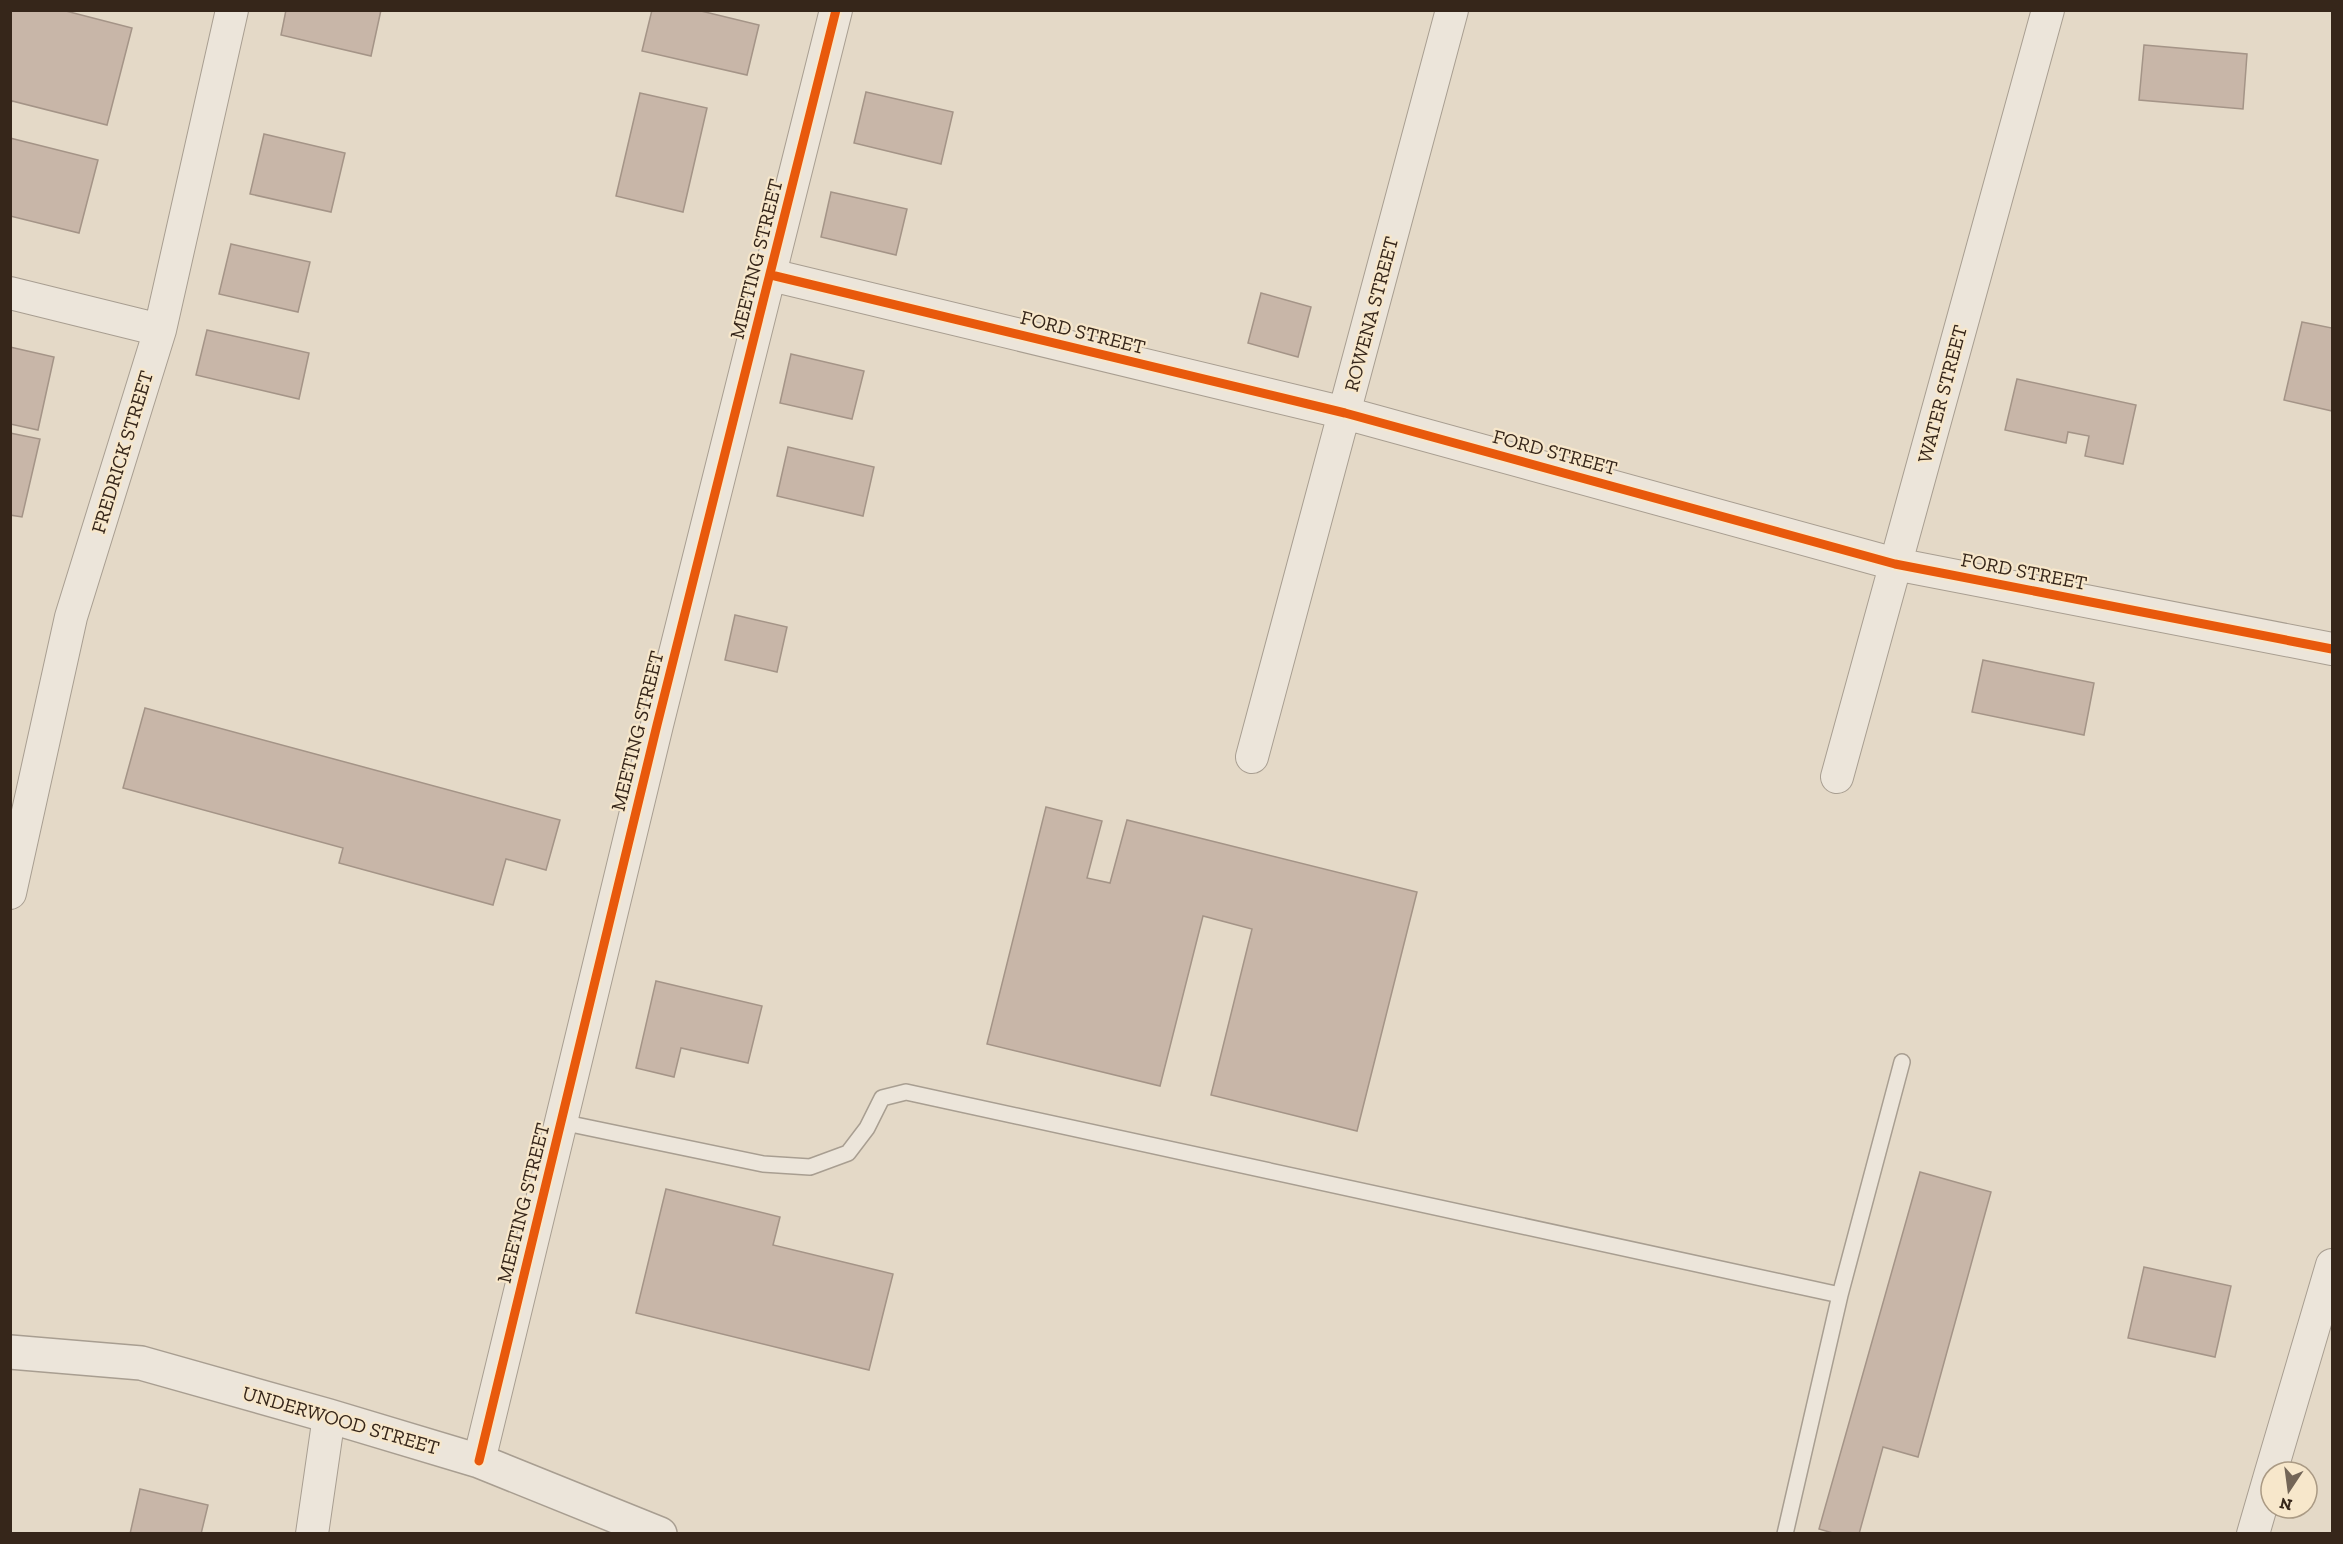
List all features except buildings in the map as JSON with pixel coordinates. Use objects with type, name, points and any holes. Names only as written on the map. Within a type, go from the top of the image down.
[{"type":"street","name":"FREDRICK STREET","points":[[10,893],[22,789],[70,617],[160,330],[232,10]]},
{"type":"street","name":"MEETING STREET","points":[[479,1461],[657,725],[836,10]]},
{"type":"street","name":"ROWENA STREET","points":[[1252,757],[1452,10]]},
{"type":"street","name":"WATER STREET","points":[[1837,777],[2048,10]]},
{"type":"street","name":"FORD STREET","points":[[771,275],[1345,413],[1895,564],[2332,649]]},
{"type":"street","points":[[10,293],[160,330]]},
{"type":"street","points":[[2275,1460],[2332,1265]]},
{"type":"street","name":"UNDERWOOD STREET","points":[[10,1352],[141,1363],[479,1461],[660,1533]]},
{"type":"street","points":[[312,1533],[329,1416]]},
{"type":"street","points":[[2253,1533],[2259,1513]]},
{"type":"lane","points":[[1785,1533],[1840,1295],[1902,1062]]},
{"type":"lane","points":[[561,1122],[763,1164],[810,1167],[848,1153],[867,1128],[882,1098],[906,1092],[1840,1295]]},
{"type":"cycle path","points":[[479,1461],[657,725],[836,10]]},
{"type":"cycle path","points":[[771,275],[1345,413],[1895,564],[2332,649]]}]
